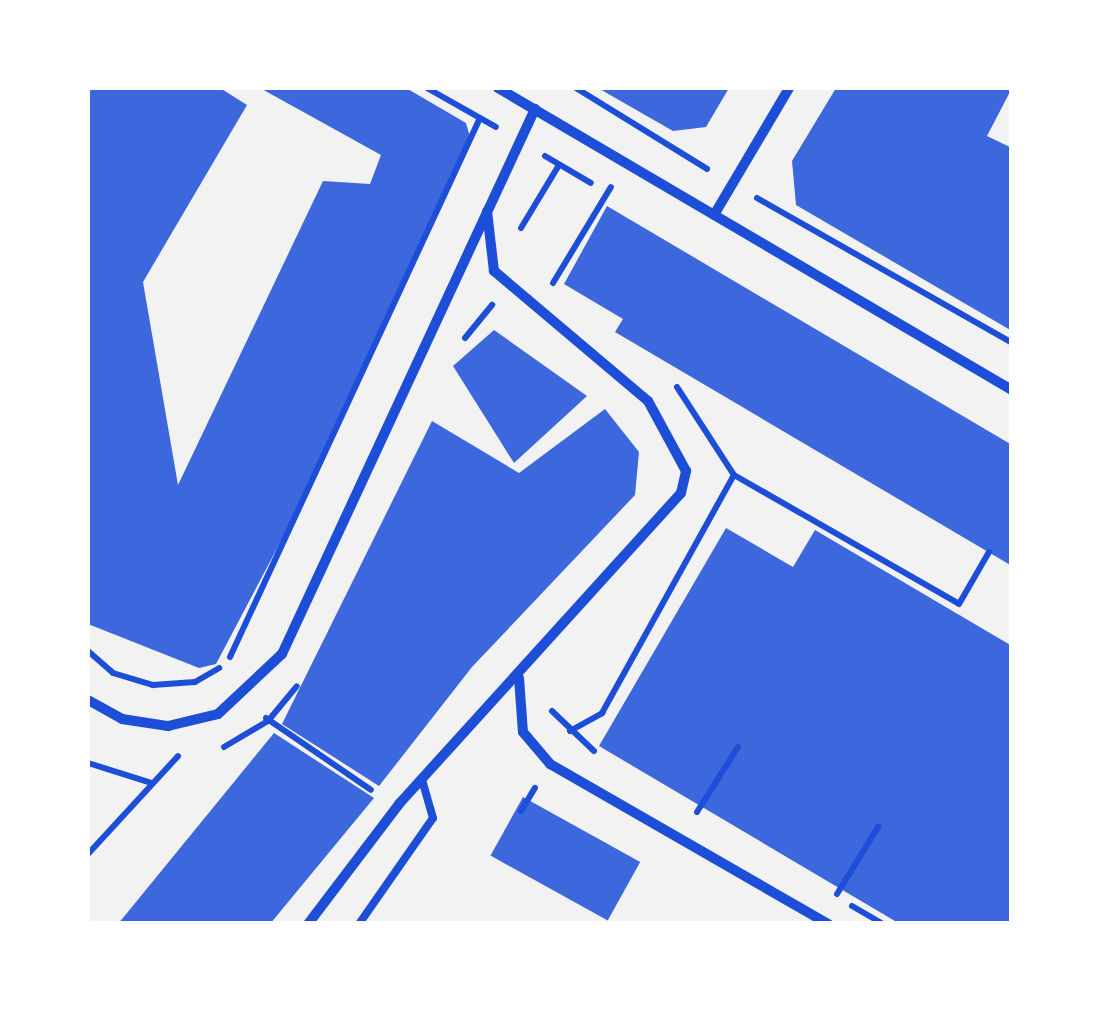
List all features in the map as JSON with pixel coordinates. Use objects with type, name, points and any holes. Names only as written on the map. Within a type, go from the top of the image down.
[{"type":"street","points":[[498,88],[1012,390]]},
{"type":"street","points":[[714,215],[788,88]]},
{"type":"street","points":[[88,700],[122,720],[168,726],[218,714],[249,694],[282,654],[534,109]]},
{"type":"street","points":[[308,924],[422,780],[664,518],[686,471],[648,401],[494,271],[487,211]]},
{"type":"street","points":[[519,677],[524,732],[550,764],[828,924]]},
{"type":"lane","points":[[359,924],[432,818],[422,780]]},
{"type":"path","points":[[576,88],[732,184],[1012,343]]},
{"type":"path","points":[[88,651],[113,673],[153,685],[195,682],[227,663],[480,118]]},
{"type":"path","points":[[517,242],[559,165]]},
{"type":"path","points":[[539,273],[552,283],[606,192],[632,167]]},
{"type":"path","points":[[454,352],[492,304],[520,325],[534,306]]},
{"type":"path","points":[[550,764],[570,730],[602,713],[734,475],[959,604],[989,552]]},
{"type":"path","points":[[227,663],[268,722],[380,796]]},
{"type":"path","points":[[214,750],[268,722],[303,674]]},
{"type":"path","points":[[697,812],[738,747]]},
{"type":"path","points":[[88,854],[175,757],[194,753]]},
{"type":"path","points":[[88,762],[152,783]]},
{"type":"path","points":[[878,827],[835,896],[882,924]]},
{"type":"building","points":[[90,88],[220,88],[247,105],[143,282],[178,485],[323,181],[370,184],[381,155],[260,88],[406,88],[466,123],[470,137],[283,537],[216,664],[199,668],[88,624]]},
{"type":"building","points":[[598,88],[729,88],[706,127],[673,131]]},
{"type":"building","points":[[836,88],[1012,88],[987,136],[1012,148],[1012,331],[796,205],[792,161]]},
{"type":"building","points":[[607,206],[1012,445],[1012,566],[615,332],[623,319],[564,284]]},
{"type":"building","points":[[494,330],[587,396],[514,463],[453,366]]},
{"type":"building","points":[[605,409],[639,452],[635,495],[472,667],[379,786],[282,724],[432,421],[519,473]]},
{"type":"building","points":[[726,528],[793,567],[815,530],[1012,646],[1012,924],[900,924],[599,746]]},
{"type":"building","points":[[274,733],[374,798],[270,924],[118,924]]},
{"type":"building","points":[[523,797],[640,862],[608,921],[491,856]]}]
